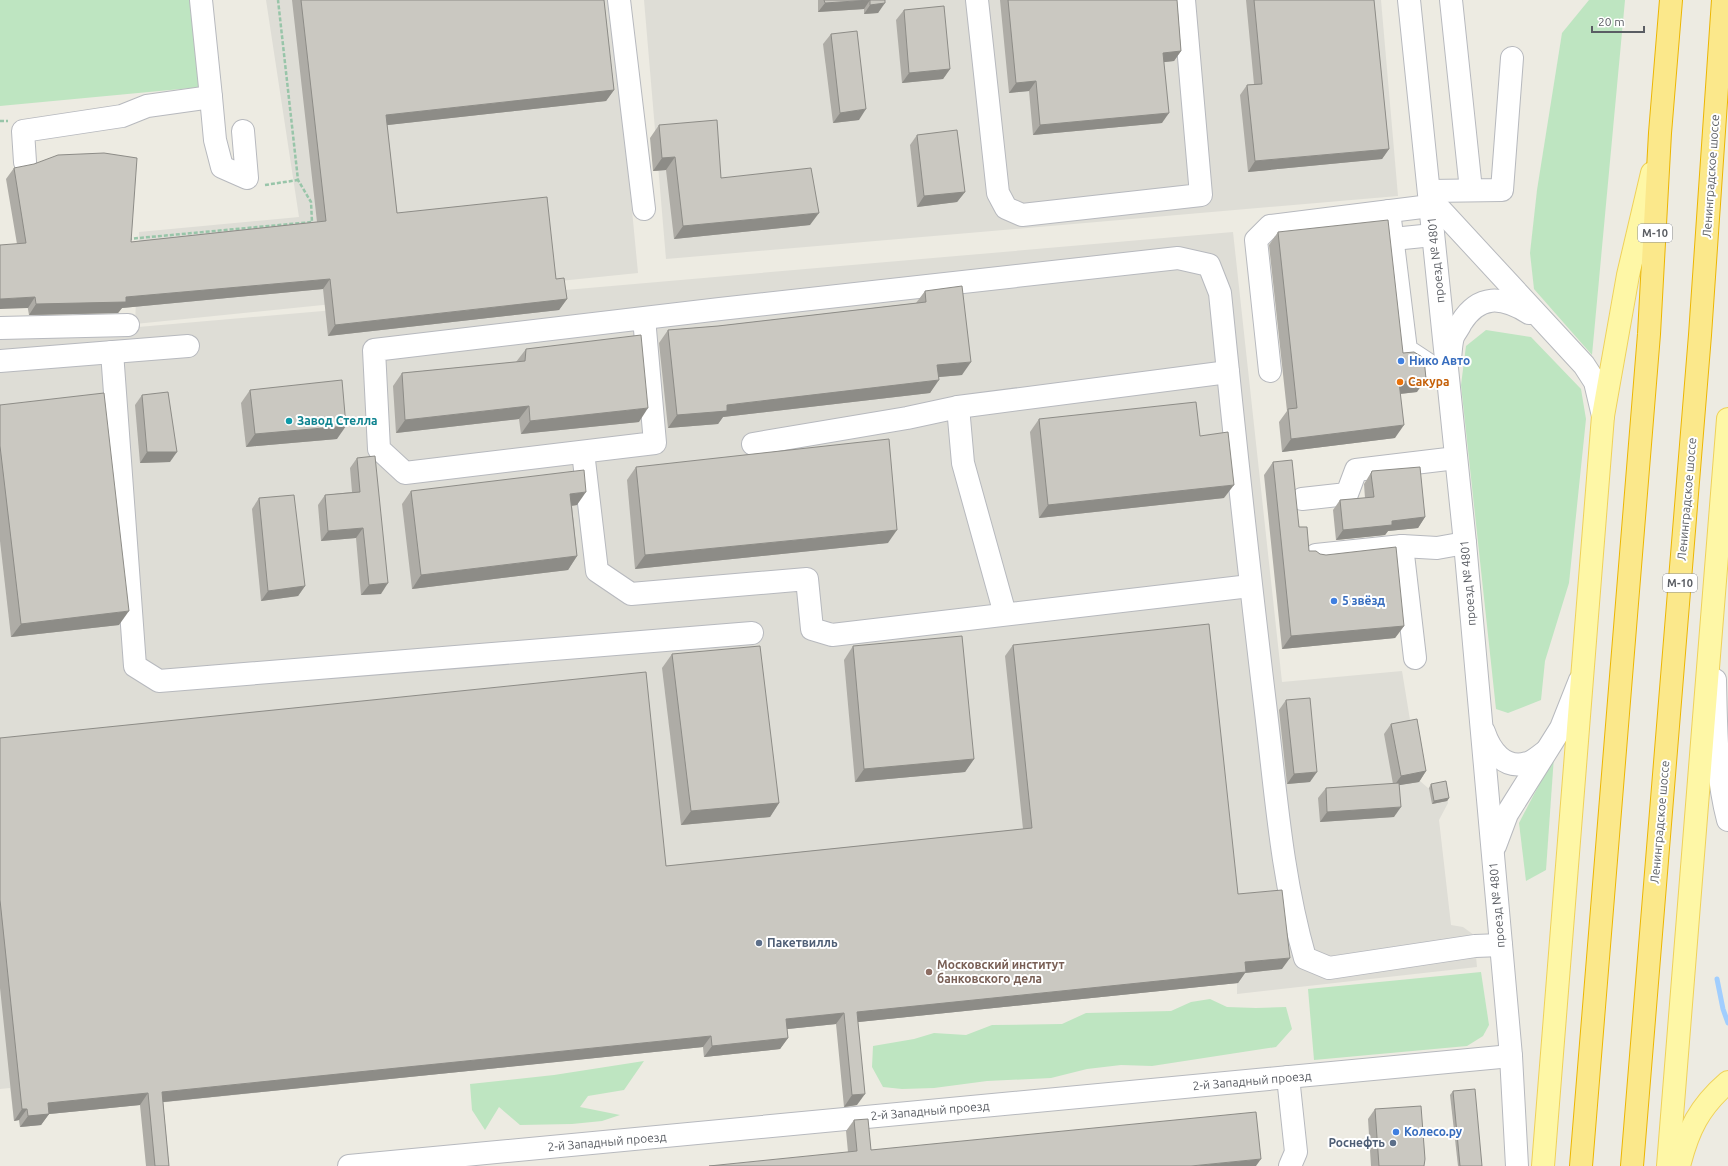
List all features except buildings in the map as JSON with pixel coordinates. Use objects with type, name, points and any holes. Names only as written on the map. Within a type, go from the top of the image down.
[{"type":"highway","name":"М-10","points":[[1581,1166],[1647,350],[1660,133],[1671,0]]},
{"type":"highway","name":"Ленинградское шоссе","points":[[1632,1166],[1700,343],[1723,0]]},
{"type":"main road","name":"М-10","points":[[1544,1166],[1603,416],[1628,275],[1660,133]]},
{"type":"main road","points":[[1668,1166],[1728,419]]},
{"type":"main road","points":[[1678,1166],[1694,1120],[1714,1094],[1728,1082]]},
{"type":"street","points":[[201,0],[215,140],[222,167],[247,178],[243,131]]},
{"type":"street","points":[[619,0],[644,209]]},
{"type":"street","points":[[977,0],[998,194],[1006,208],[1022,215],[1201,195],[1184,0]]},
{"type":"street","name":"проезд № 4801","points":[[1409,0],[1465,543],[1511,1056],[1517,1166]]},
{"type":"street","points":[[1451,0],[1471,190]]},
{"type":"street","points":[[1270,371],[1256,240],[1270,226],[1389,211],[1430,198],[1471,190],[1502,190],[1512,58]]},
{"type":"street","points":[[25,162],[23,130],[122,116],[147,106],[211,97]]},
{"type":"street","points":[[1430,198],[1584,365],[1594,382],[1603,416]]},
{"type":"street","points":[[1389,211],[1406,350],[1447,377],[1453,337],[1469,311],[1482,303],[1497,300],[1516,304],[1542,321]]},
{"type":"street","points":[[1393,239],[1433,235]]},
{"type":"street","points":[[644,318],[655,443],[405,473],[379,449],[374,350],[644,318],[1178,258],[1209,265],[1220,292],[1250,586],[1284,860],[1294,922],[1305,958],[1329,968],[1475,946],[1501,945]]},
{"type":"street","points":[[0,328],[128,325]]},
{"type":"street","points":[[0,361],[188,346]]},
{"type":"street","points":[[112,352],[135,666],[159,682],[752,633]]},
{"type":"street","points":[[753,444],[907,418],[958,407],[1228,372]]},
{"type":"street","points":[[958,407],[963,463],[1005,614]]},
{"type":"street","points":[[583,452],[597,571],[631,594],[807,579],[812,629],[832,635],[1250,586]]},
{"type":"street","points":[[1302,499],[1347,494],[1356,470],[1456,458]]},
{"type":"street","points":[[1316,555],[1402,546],[1437,548],[1465,543]]},
{"type":"street","points":[[1402,546],[1415,658]]},
{"type":"street","points":[[1714,585],[1716,748],[1724,804],[1728,820]]},
{"type":"street","points":[[1493,852],[1507,814],[1561,728],[1583,673]]},
{"type":"street","points":[[1481,721],[1488,743],[1495,754],[1504,761],[1517,765],[1528,763],[1546,751]]},
{"type":"street","name":"2-й Западный проезд","points":[[349,1166],[448,1161],[1511,1056]]},
{"type":"street","points":[[1288,1077],[1296,1152],[1290,1166]]},
{"type":"path","points":[[247,178],[259,186],[298,180]]},
{"type":"shaded area","points":[[266,0],[612,0],[638,273],[135,324],[139,232],[299,217]]},
{"type":"shaded area","points":[[644,0],[1381,0],[1398,196],[666,259]]},
{"type":"shaded area","points":[[1233,232],[1282,682],[1402,671],[1420,781],[1428,788],[1445,786],[1448,803],[1439,820],[1451,925],[1463,927],[1474,935],[1477,967],[1237,994],[1237,983],[779,1030],[780,1049],[704,1057],[703,1047],[41,1115],[41,1125],[20,1127],[19,1120],[14,1121],[10,1088],[0,1089],[0,339]]},
{"type":"green space","points":[[0,0],[192,0],[202,87],[0,106]]},
{"type":"green space","points":[[1589,0],[1625,0],[1592,355],[1534,289],[1530,253],[1537,190],[1562,33]]},
{"type":"green space","points":[[1486,330],[1531,337],[1581,389],[1586,419],[1569,583],[1545,661],[1541,700],[1508,713],[1496,709],[1461,385],[1466,346]]},
{"type":"green space","points":[[1554,756],[1546,870],[1526,881],[1519,823]]},
{"type":"green space","points":[[1481,972],[1489,1025],[1483,1036],[1467,1046],[1314,1060],[1308,989]]},
{"type":"green space","points":[[1210,999],[1227,1007],[1286,1007],[1292,1029],[1276,1047],[1152,1066],[1121,1065],[1087,1069],[1051,1078],[987,1081],[934,1088],[902,1089],[883,1087],[872,1067],[873,1046],[914,1039],[934,1033],[966,1035],[992,1025],[1062,1024],[1086,1013],[1171,1011],[1191,1002]]},
{"type":"green space","points":[[644,1061],[624,1090],[588,1096],[580,1107],[620,1115],[602,1121],[572,1124],[520,1125],[499,1107],[485,1130],[472,1110],[470,1084],[554,1075]]},
{"type":"waterway","points":[[1717,979],[1723,1009],[1728,1023]]},
{"type":"place","name":"Нико Авто","points":[[1401,361]]},
{"type":"place","name":"Сакура","points":[[1400,382]]},
{"type":"place","name":"Завод Стелла","points":[[289,421]]},
{"type":"place","name":"5 звёзд","points":[[1334,601]]},
{"type":"place","name":"Пакетвилль","points":[[759,943]]},
{"type":"place","name":"Московский институт банковского дела","points":[[929,972]]},
{"type":"place","name":"Колесо.ру","points":[[1396,1132]]},
{"type":"place","name":"Роснефть","points":[[1393,1143]]}]
